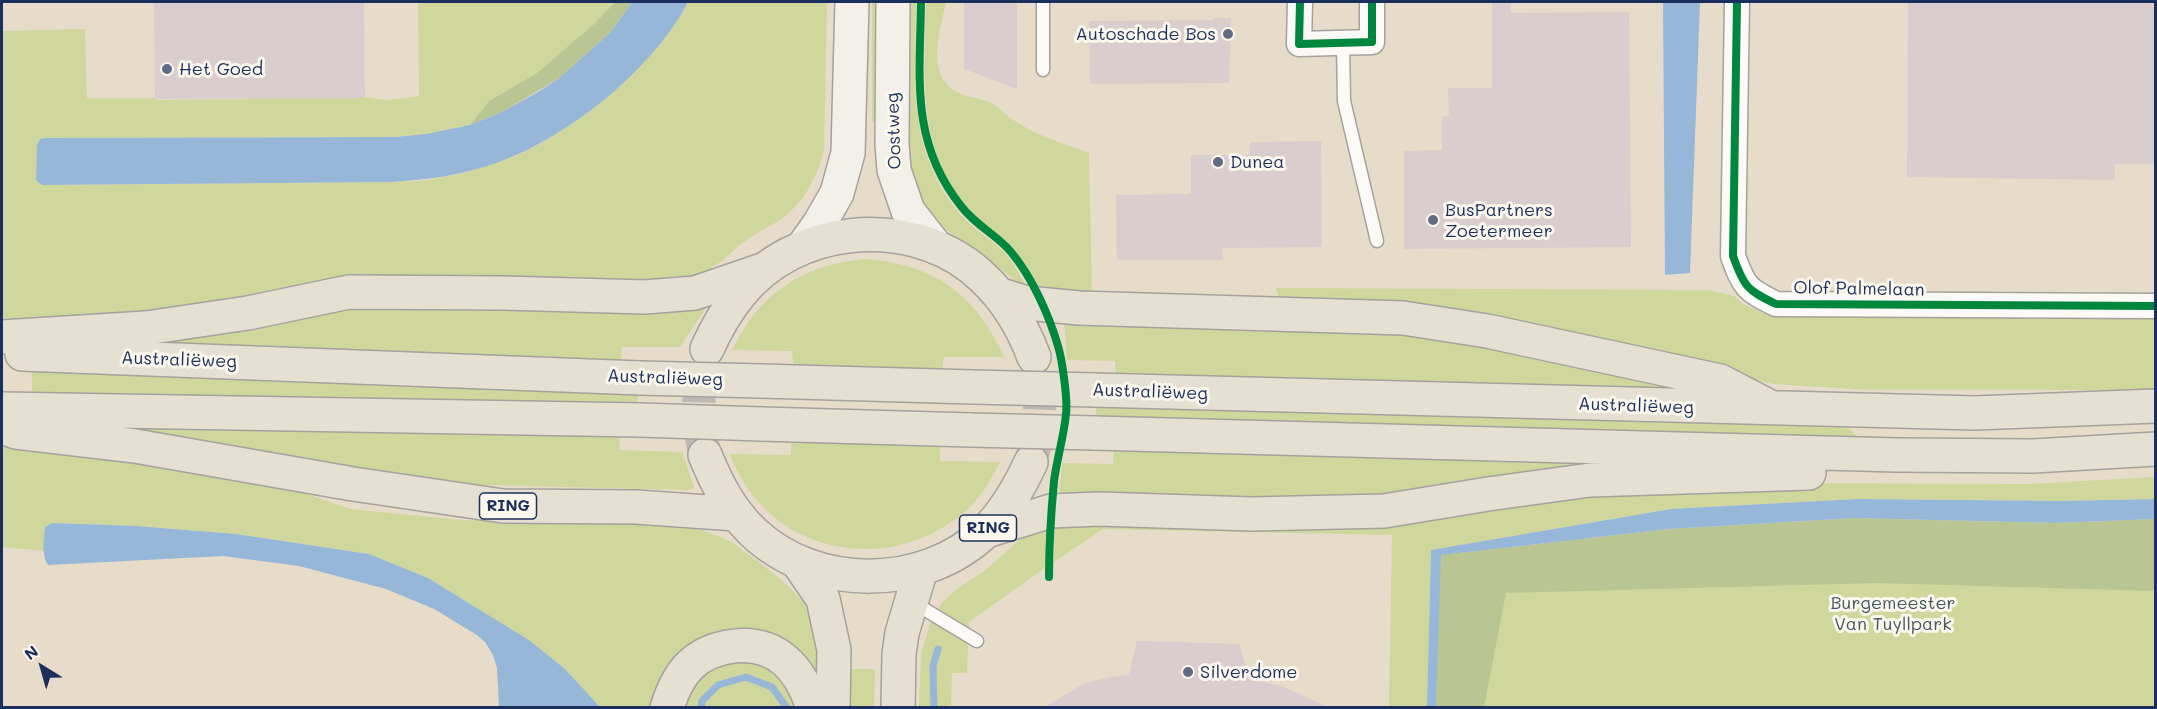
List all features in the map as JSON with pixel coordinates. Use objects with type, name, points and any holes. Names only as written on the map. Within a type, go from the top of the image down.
[{"type":"main road","points":[[803,247],[837,193],[848,153],[852,2]]},
{"type":"main road","name":"Oostweg","points":[[893,2],[892,144],[894,170],[908,211],[936,248]]},
{"type":"main road","points":[[8,345],[248,313],[349,292],[645,297],[695,293],[765,269],[803,247],[836,237],[870,234],[904,237],[936,248],[971,267],[1001,295],[1015,314],[1034,357]]},
{"type":"main road","points":[[707,349],[721,319],[741,292],[765,269]]},
{"type":"main road","points":[[1001,295],[1027,303],[1079,308],[1403,318],[1498,334],[1720,381],[1776,410]]},
{"type":"main road","name":"Australiëweg","points":[[8,345],[640,378],[1776,410],[1975,413],[2156,406]]},
{"type":"main road","points":[[9,419],[640,420],[1897,455],[2033,456],[2156,448]]},
{"type":"main road","name":"RING","points":[[9,419],[135,446],[353,484],[503,506],[636,507],[736,514]]},
{"type":"main road","name":"RING","points":[[705,455],[717,486],[736,514],[761,538],[797,561],[837,574],[880,577],[921,569],[956,554],[986,531],[1012,500],[1031,462]]},
{"type":"main road","points":[[986,531],[1052,512],[1099,508],[1252,514],[1384,511],[1590,480],[1844,472],[1897,455]]},
{"type":"main road","name":"RING","points":[[797,561],[823,599],[834,650],[833,708]]},
{"type":"main road","points":[[898,708],[899,654],[910,601],[921,569]]},
{"type":"main road","points":[[667,708],[673,689],[686,669],[702,655],[721,648],[742,645],[756,645],[771,650],[790,664],[809,694],[813,708]]},
{"type":"street","points":[[1300,2],[1299,44],[1372,42],[1372,2]]},
{"type":"street","name":"Olof Palmelaan","points":[[1737,2],[1733,256],[1742,282],[1755,294],[1776,304],[2156,306]]},
{"type":"lane","points":[[1043,2],[1043,70]]},
{"type":"lane","points":[[1343,43],[1344,101],[1377,241]]},
{"type":"lane","points":[[910,601],[977,640]]},
{"type":"green space","points":[[418,2],[615,2],[595,23],[537,73],[489,101],[470,125],[426,134],[395,137],[46,138],[40,140],[42,185],[422,181],[474,170],[499,162],[553,137],[607,97],[632,75],[654,50],[688,2],[827,2],[824,150],[818,169],[799,203],[784,217],[741,244],[714,266],[686,281],[33,320],[2,318],[2,31],[85,29],[87,98],[156,98],[156,100],[365,97],[387,100],[419,96]]},
{"type":"green space","points":[[615,2],[632,2],[611,32],[558,79],[500,113],[470,125],[489,101],[537,73],[595,23]]},
{"type":"green space","points":[[872,2],[881,2],[879,121],[872,122]]},
{"type":"green space","points":[[906,2],[916,2],[917,112],[930,163],[942,188],[959,213],[1004,252],[1024,283],[1023,285],[930,217],[906,173]]},
{"type":"green space","points":[[926,2],[946,2],[937,48],[937,60],[944,81],[952,89],[990,102],[1027,128],[1089,153],[1092,298],[1040,292],[1013,248],[977,218],[949,181],[938,157],[927,107]]},
{"type":"green space","points":[[865,259],[912,268],[950,286],[980,316],[1004,357],[944,357],[942,372],[794,368],[792,351],[732,350],[756,313],[785,285],[822,268]]},
{"type":"green space","points":[[1276,288],[1708,290],[1734,296],[1743,304],[1763,313],[2155,318],[2155,390],[1869,390],[1774,384],[1695,368],[1279,300]]},
{"type":"green space","points":[[387,303],[706,308],[680,347],[622,347],[621,364],[123,347],[307,312]]},
{"type":"green space","points":[[1064,320],[1444,333],[1721,392],[1116,378],[1115,361],[1067,360]]},
{"type":"green space","points":[[32,367],[638,391],[637,407],[32,397]]},
{"type":"green space","points":[[1096,403],[1845,423],[1861,442],[1096,419]]},
{"type":"green space","points":[[116,423],[619,433],[620,450],[682,452],[694,486],[689,490],[438,484],[116,432]]},
{"type":"green space","points":[[791,436],[940,443],[940,461],[1000,462],[973,504],[950,523],[924,537],[897,546],[868,549],[840,547],[812,539],[786,526],[763,507],[744,482],[729,454],[791,455]]},
{"type":"green space","points":[[34,444],[284,486],[350,509],[461,520],[637,524],[698,528],[732,542],[783,581],[804,603],[817,636],[818,694],[753,636],[658,707],[600,707],[565,669],[529,640],[428,578],[369,554],[236,534],[136,526],[52,523],[45,527],[44,551],[2,547],[2,447],[33,447]]},
{"type":"green space","points":[[1114,447],[1673,461],[1466,493],[1059,502],[1062,463],[1113,464]]},
{"type":"green space","points":[[2155,477],[2155,499],[2062,501],[1857,499],[1671,509],[1431,550],[1427,707],[1389,707],[1392,535],[1103,529],[1054,562],[1055,528],[1061,527],[1062,519],[1707,483],[2029,484]]},
{"type":"green space","points":[[1855,518],[2054,523],[2155,519],[2155,591],[1877,583],[1506,593],[1484,707],[1436,708],[1440,555],[1669,529]]},
{"type":"green space","name":"Burgemeester Van Tuyllpark","points":[[2155,519],[2155,707],[1431,708],[1440,555]]},
{"type":"green space","points":[[1046,524],[1045,568],[969,622],[967,673],[952,673],[951,707],[919,708],[921,652],[932,619],[942,603],[958,588],[983,572],[1023,537]]},
{"type":"green space","points":[[732,661],[758,663],[775,671],[788,685],[801,708],[682,708],[691,690],[701,678]]},
{"type":"green space","points":[[844,669],[875,669],[874,707],[843,708]]},
{"type":"water","points":[[632,2],[688,2],[673,27],[654,51],[607,97],[581,118],[553,136],[526,151],[486,167],[445,176],[390,182],[42,185],[36,180],[37,145],[40,139],[46,138],[395,137],[426,134],[470,125],[500,113],[558,79],[611,32]]},
{"type":"water","points":[[1663,2],[1700,2],[1690,273],[1665,275]]},
{"type":"water","points":[[1857,499],[2062,501],[2155,499],[2155,519],[2054,523],[1855,518],[1669,529],[1441,555],[1436,707],[1427,707],[1431,550],[1671,509]]},
{"type":"water","points":[[52,523],[136,526],[236,534],[369,554],[428,578],[529,640],[565,669],[600,707],[499,707],[497,668],[493,655],[485,642],[434,609],[386,589],[299,566],[223,556],[48,565],[44,552],[44,537],[45,527]]},
{"type":"building","points":[[154,2],[364,2],[365,98],[155,99]]},
{"type":"building","points":[[964,2],[1017,2],[1017,89],[964,69]]},
{"type":"building","points":[[1492,2],[1511,2],[1511,13],[1629,12],[1631,247],[1404,249],[1404,151],[1442,150],[1442,116],[1449,116],[1448,88],[1492,88]]},
{"type":"building","points":[[1908,2],[2156,2],[2156,164],[2115,164],[2115,180],[1907,177]]},
{"type":"building","points":[[1214,18],[1231,18],[1229,83],[1090,84],[1089,21],[1214,20]]},
{"type":"building","points":[[1321,141],[1322,247],[1222,248],[1223,260],[1117,260],[1116,195],[1191,194],[1191,155],[1250,155],[1250,142]]},
{"type":"building","name":"Silverdome","points":[[1137,641],[1240,644],[1248,679],[1282,686],[1330,708],[1043,708],[1085,683],[1129,675]]},
{"type":"waterway","points":[[934,708],[933,666],[938,649]]},
{"type":"waterway","points":[[701,708],[702,701],[718,685],[746,677],[772,687],[787,708]]},
{"type":"tunnel","points":[[704,451],[699,401],[707,351]]},
{"type":"tunnel","points":[[1032,458],[1040,410],[1035,361]]},
{"type":"cycle path","points":[[921,2],[920,83],[926,133],[933,158],[961,206],[1019,262],[1045,309],[1060,352],[1066,408],[1054,481],[1049,577]]},
{"type":"cycle path","points":[[1300,2],[1299,44],[1372,42],[1372,2]]},
{"type":"cycle path","points":[[1737,2],[1733,256],[1740,275],[1753,291],[1776,304],[2156,306]]},
{"type":"place","name":"Autoschade Bos","points":[[1228,34]]},
{"type":"place","name":"Het Goed","points":[[167,69]]},
{"type":"place","name":"Dunea","points":[[1218,162]]},
{"type":"place","name":"BusPartners Zoetermeer","points":[[1433,220]]},
{"type":"place","name":"Silverdome","points":[[1188,672]]}]
